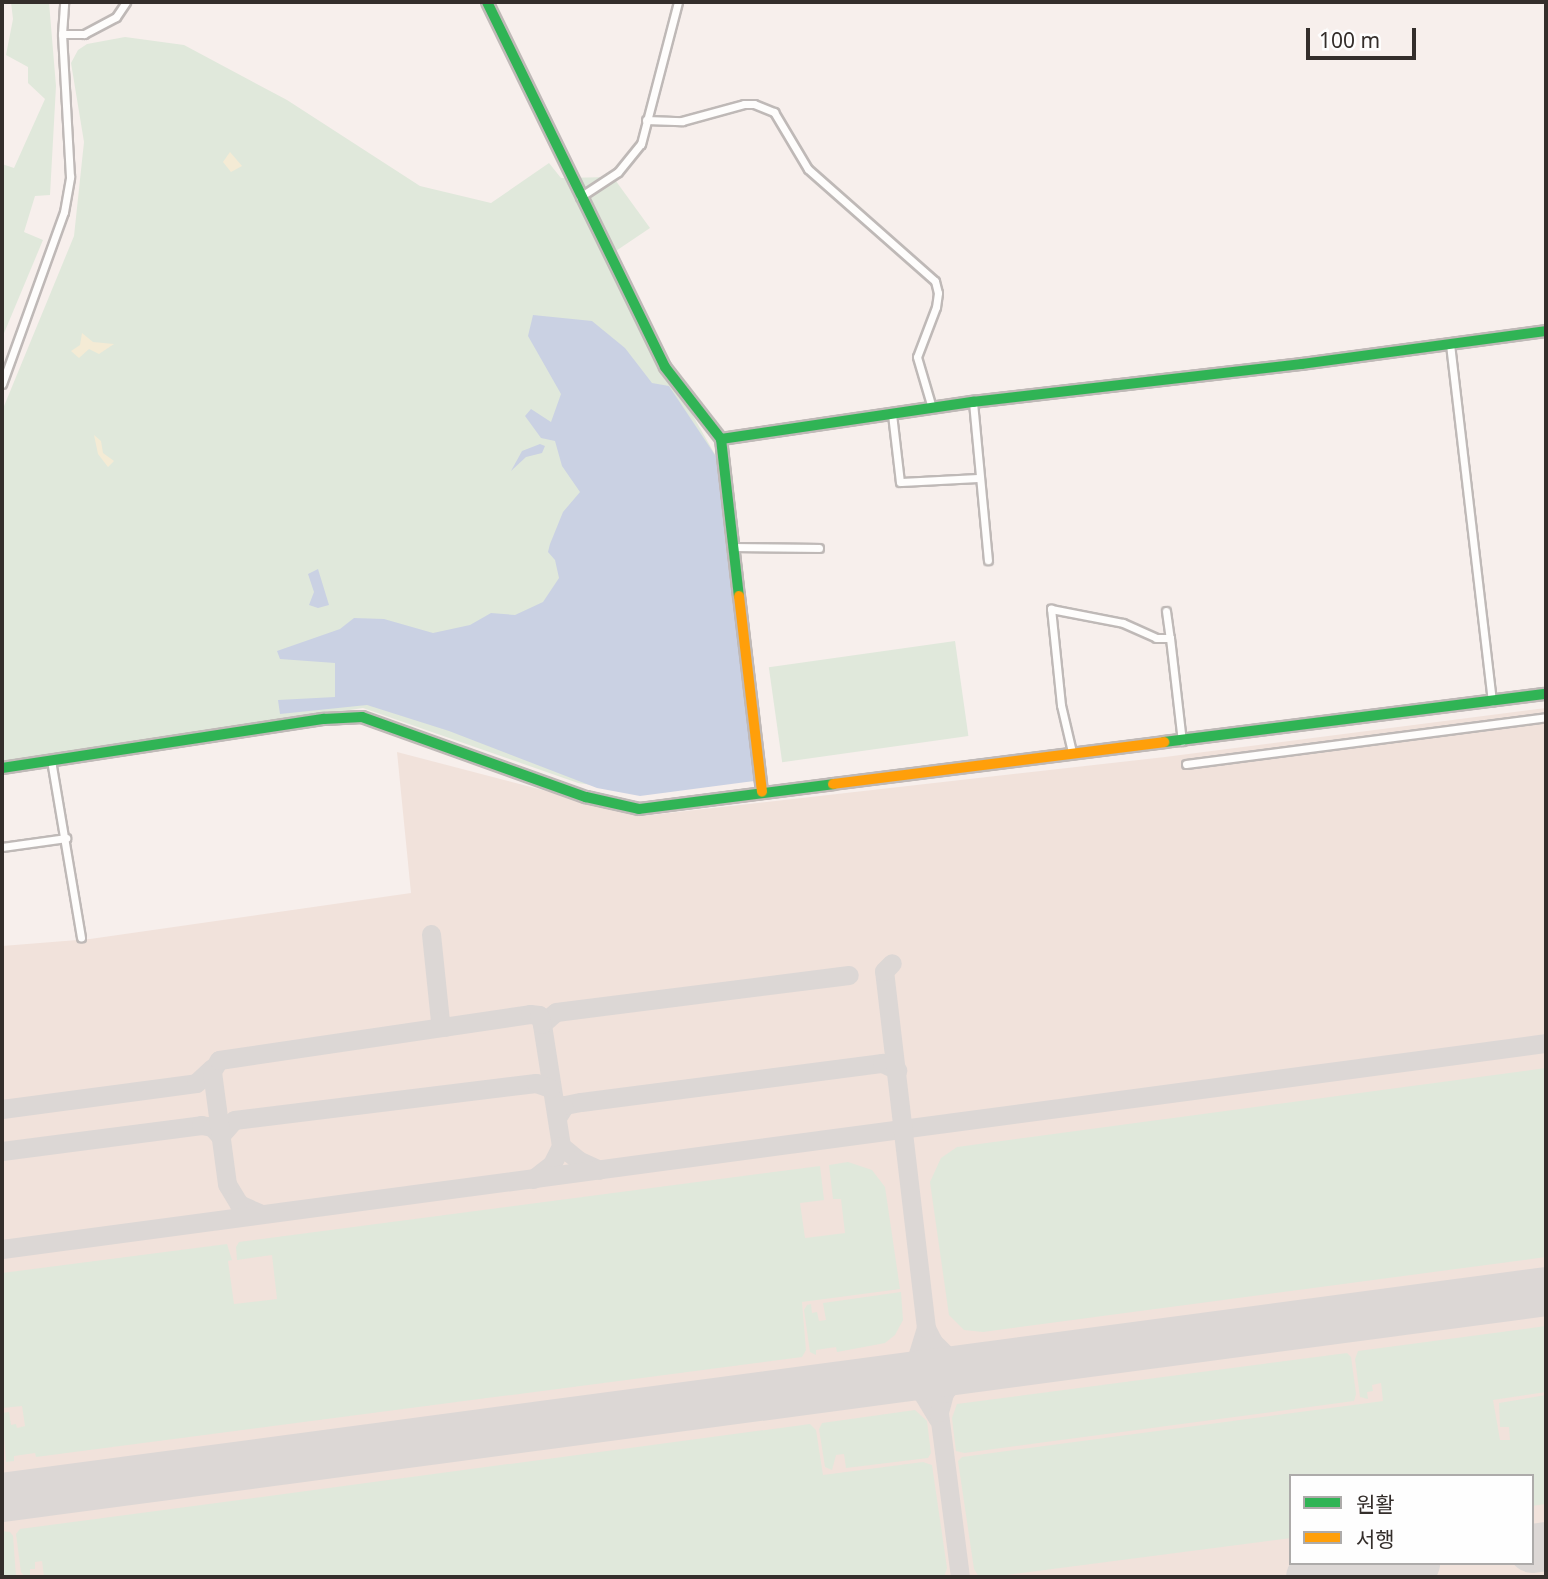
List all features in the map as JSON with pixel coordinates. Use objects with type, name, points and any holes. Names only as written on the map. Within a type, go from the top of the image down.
[{"type":"street","points":[[2,384],[43,275],[66,201],[70,177],[62,34],[64,2]]},
{"type":"street","points":[[62,34],[84,34],[116,17],[127,2]]},
{"type":"street","points":[[486,2],[665,367],[721,439],[762,792]]},
{"type":"street","points":[[580,197],[631,160],[641,144],[678,2]]},
{"type":"street","points":[[646,120],[682,121],[744,104],[754,104],[774,112],[808,169],[935,281],[939,293],[936,307],[917,357],[932,408]]},
{"type":"street","points":[[721,439],[973,402],[1546,331]]},
{"type":"street","points":[[1450,344],[1492,702]]},
{"type":"street","points":[[973,402],[988,559]]},
{"type":"street","points":[[892,414],[900,482],[979,478]]},
{"type":"street","points":[[735,547],[819,548]]},
{"type":"street","points":[[1072,752],[1061,705],[1051,609],[1123,623],[1156,638],[1170,638]]},
{"type":"street","points":[[1166,611],[1182,741]]},
{"type":"street","points":[[2,768],[324,719],[362,718],[391,725],[586,797],[639,809],[1546,694]]},
{"type":"street","points":[[1186,764],[1546,717]]},
{"type":"street","points":[[51,760],[81,936]]},
{"type":"street","points":[[2,848],[66,838]]},
{"type":"shaded area","points":[[11,2],[49,2],[56,86],[50,195],[35,196],[24,232],[43,240],[2,338],[2,164],[14,168],[45,99],[28,83],[28,67],[6,55],[13,19]]},
{"type":"shaded area","points":[[125,37],[184,45],[287,100],[420,186],[491,203],[549,163],[561,178],[613,177],[650,228],[604,259],[717,458],[754,781],[625,790],[578,783],[363,708],[2,763],[2,411],[74,236],[84,142],[71,63],[78,50],[87,44]]},
{"type":"shaded area","points":[[955,641],[968,736],[782,762],[769,667]]},
{"type":"shaded area","points":[[1546,708],[1546,1577],[2,1577],[2,946],[90,939],[411,893],[397,752],[642,816],[1165,757]]},
{"type":"shaded area","points":[[1546,1068],[1546,1257],[983,1332],[964,1330],[949,1315],[930,1182],[941,1158],[957,1147]]},
{"type":"shaded area","points":[[848,1162],[872,1170],[885,1187],[900,1289],[802,1302],[806,1350],[802,1357],[36,1457],[35,1453],[14,1456],[14,1461],[6,1462],[2,1413],[9,1412],[11,1425],[16,1424],[17,1428],[25,1426],[22,1406],[2,1408],[2,1273],[227,1244],[232,1260],[228,1261],[234,1304],[277,1299],[272,1255],[237,1260],[236,1247],[239,1242],[820,1166],[824,1200],[800,1203],[805,1238],[845,1233],[841,1199],[833,1199],[829,1165]]},
{"type":"shaded area","points":[[901,1292],[903,1320],[895,1335],[885,1343],[837,1352],[836,1347],[816,1350],[816,1355],[810,1352],[804,1310],[807,1305],[811,1304],[812,1313],[817,1312],[819,1321],[826,1320],[823,1303]]},
{"type":"shaded area","points":[[1546,1326],[1546,1392],[1493,1400],[1500,1440],[1510,1440],[1509,1427],[1500,1427],[1499,1403],[1546,1395],[1546,1504],[1534,1506],[1534,1474],[1289,1474],[1289,1538],[991,1577],[979,1577],[974,1569],[958,1461],[962,1457],[1383,1401],[1381,1383],[1372,1385],[1373,1391],[1367,1392],[1368,1399],[1360,1397],[1355,1359],[1358,1351]]},
{"type":"shaded area","points":[[1347,1353],[1351,1357],[1356,1394],[1354,1401],[964,1453],[956,1451],[952,1418],[957,1404]]},
{"type":"shaded area","points":[[915,1410],[927,1421],[931,1453],[928,1458],[846,1468],[844,1454],[836,1455],[832,1470],[825,1467],[819,1429],[822,1423]]},
{"type":"shaded area","points":[[810,1424],[816,1430],[823,1475],[923,1462],[932,1465],[947,1568],[944,1577],[44,1577],[42,1561],[35,1562],[35,1569],[30,1569],[30,1576],[25,1577],[21,1572],[16,1534],[20,1529]]},
{"type":"shaded area","points":[[2,1531],[10,1532],[13,1536],[16,1577],[2,1577]]},
{"type":"sand","points":[[230,152],[242,166],[231,172],[223,162]]},
{"type":"sand","points":[[82,333],[93,342],[114,344],[99,354],[89,349],[79,358],[71,351],[80,345]]},
{"type":"sand","points":[[94,435],[101,441],[103,453],[114,461],[108,467],[98,454]]},
{"type":"water","points":[[533,315],[592,321],[625,348],[652,383],[669,386],[717,458],[754,781],[640,796],[597,788],[449,731],[367,705],[280,714],[278,700],[335,697],[335,663],[280,659],[277,651],[340,629],[354,618],[384,619],[433,633],[470,625],[491,613],[515,615],[543,602],[559,578],[555,560],[548,552],[563,512],[580,492],[562,466],[555,441],[541,438],[525,416],[531,409],[551,422],[561,394],[528,336]]},
{"type":"water","points":[[540,444],[545,446],[542,453],[526,457],[511,471],[522,451]]},
{"type":"water","points":[[318,569],[329,605],[318,608],[309,605],[314,592],[308,574]]},
{"type":"taxiway","points":[[431,934],[440,1021],[446,1027]]},
{"type":"taxiway","points":[[890,1378],[902,1372],[917,1357],[926,1328],[884,971],[892,963]]},
{"type":"taxiway","points":[[561,1146],[542,1024],[556,1012],[849,975]]},
{"type":"taxiway","points":[[259,1213],[239,1204],[227,1184],[212,1071],[219,1060],[530,1014],[539,1015],[542,1024]]},
{"type":"taxiway","points":[[2,1249],[1546,1043]]},
{"type":"taxiway","points":[[558,1116],[565,1105],[581,1102],[882,1063],[897,1070]]},
{"type":"taxiway","points":[[2,1109],[196,1083],[212,1068]]},
{"type":"taxiway","points":[[2,1151],[201,1125],[212,1127],[220,1136],[234,1120],[536,1083],[550,1088]]},
{"type":"taxiway","points":[[533,1179],[552,1164],[561,1146],[578,1160],[599,1170]]},
{"type":"taxiway","points":[[926,1328],[933,1342],[949,1358],[963,1364],[981,1366]]},
{"type":"taxiway","points":[[960,1577],[939,1412],[944,1393],[953,1381],[965,1372],[986,1365]]},
{"type":"taxiway","points":[[890,1378],[911,1385],[923,1394],[938,1419]]},
{"type":"runway","points":[[2,1497],[1546,1291]]},
{"type":"runway","points":[[1534,1548],[1546,1546]]},
{"type":"runway","points":[[1310,1577],[1400,1565]]},
{"type":"traffic: fast","points":[[487,2],[665,367],[721,439],[739,596]]},
{"type":"traffic: fast","points":[[721,439],[973,402],[1302,364],[1546,331]]},
{"type":"traffic: fast","points":[[1164,742],[1546,694]]},
{"type":"traffic: fast","points":[[2,768],[324,719],[362,717],[586,797],[639,809],[833,784]]},
{"type":"traffic: slow","points":[[739,596],[762,792]]},
{"type":"traffic: slow","points":[[833,784],[1164,742]]}]
